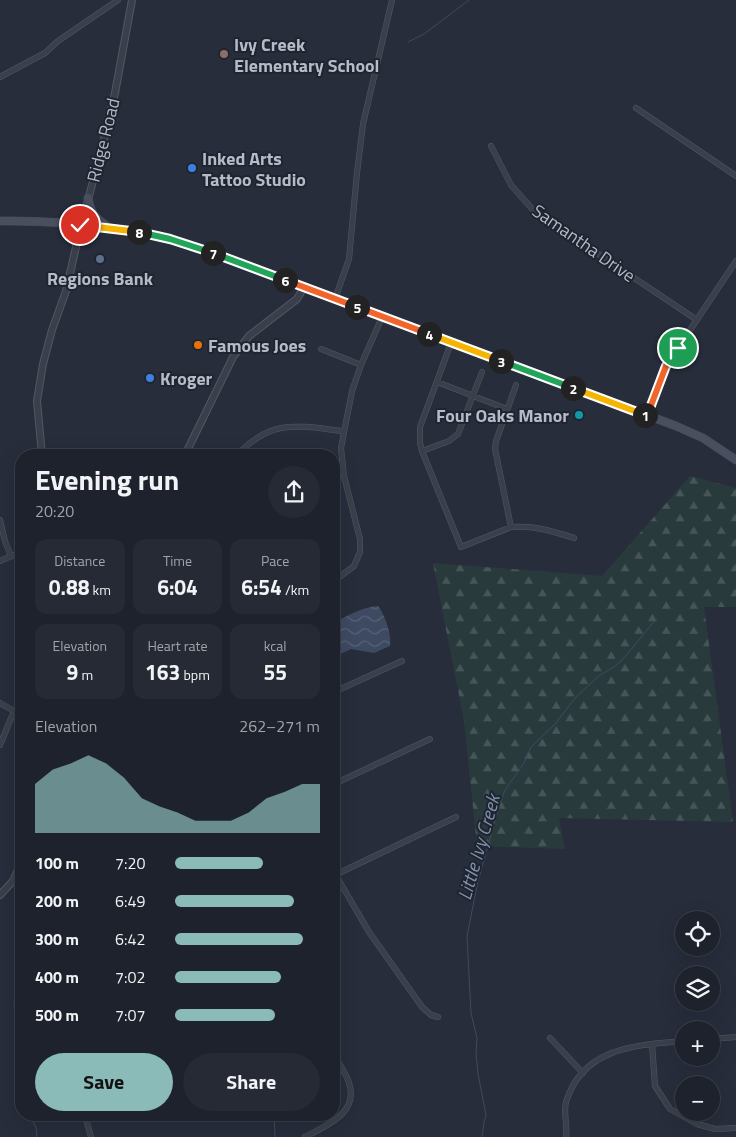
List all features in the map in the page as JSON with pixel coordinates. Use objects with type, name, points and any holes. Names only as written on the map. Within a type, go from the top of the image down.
[{"type":"main road","points":[[88,198],[94,216],[110,228]]},
{"type":"main road","points":[[0,221],[110,228],[170,239],[227,258],[647,416],[703,438],[736,460]]},
{"type":"street","points":[[0,77],[45,53],[58,41],[118,0]]},
{"type":"street","name":"Ridge Road","points":[[41,449],[37,401],[42,364],[66,291],[80,225],[115,92],[132,0]]},
{"type":"street","points":[[335,299],[349,259],[363,124],[392,0]]},
{"type":"street","points":[[636,108],[736,176]]},
{"type":"street","name":"Samantha Drive","points":[[491,146],[511,185],[534,212],[697,320]]},
{"type":"street","points":[[647,416],[666,366],[736,261]]},
{"type":"street","points":[[188,449],[232,358],[249,336],[297,299],[304,287]]},
{"type":"street","points":[[340,576],[354,566],[360,552],[360,539],[344,476],[341,448],[343,431],[352,391],[382,317]]},
{"type":"street","points":[[451,343],[420,427],[420,443],[461,547],[511,527],[536,527],[574,538]]},
{"type":"street","points":[[321,350],[361,365]]},
{"type":"street","points":[[422,451],[454,438],[458,434],[482,372]]},
{"type":"street","points":[[437,382],[507,409]]},
{"type":"street","points":[[511,527],[495,449],[498,432],[516,385]]},
{"type":"street","points":[[243,449],[248,444],[280,427],[305,427],[343,431]]},
{"type":"street","points":[[0,520],[11,556]]},
{"type":"street","points":[[0,561],[15,554]]},
{"type":"street","points":[[340,689],[402,661]]},
{"type":"street","points":[[0,703],[14,711],[0,745]]},
{"type":"street","points":[[340,781],[430,739]]},
{"type":"street","points":[[340,871],[456,817]]},
{"type":"street","points":[[0,895],[15,876]]},
{"type":"street","points":[[340,882],[368,932],[422,1008],[430,1015],[438,1017]]},
{"type":"street","points":[[720,1038],[736,1037]]},
{"type":"street","points":[[550,1038],[583,1073]]},
{"type":"street","points":[[566,1137],[566,1105],[572,1087],[596,1060],[631,1046],[675,1042]]},
{"type":"street","points":[[652,1044],[655,1086],[670,1109],[697,1124],[715,1129],[736,1128]]},
{"type":"street","points":[[340,1066],[349,1082],[352,1095],[348,1108],[340,1116]]},
{"type":"street","points":[[87,1121],[91,1137]]},
{"type":"street","points":[[305,1137],[334,1121]]},
{"type":"green space","points":[[690,476],[736,488],[736,607],[704,607],[733,822],[559,818],[565,849],[477,846],[464,721],[433,563],[602,576]]},
{"type":"water","points":[[378,606],[383,614],[390,636],[390,646],[374,653],[351,649],[340,654],[340,620],[360,610]]},
{"type":"waterway","points":[[408,42],[424,34],[469,0]]},
{"type":"waterway","name":"Little Ivy Creek","points":[[482,1137],[486,1115],[478,1074],[477,1038],[471,1013],[467,936],[478,881],[500,803],[505,790],[524,763],[531,747],[555,724],[576,697],[600,675],[614,667],[624,658],[656,619]]},
{"type":"waterway","points":[[32,1121],[36,1127],[37,1137]]},
{"type":"waterway","points":[[274,1121],[275,1137]]},
{"type":"place","name":"Ivy Creek Elementary School","points":[[224,54]]},
{"type":"place","name":"Inked Arts Tattoo Studio","points":[[192,168]]},
{"type":"place","name":"Regions Bank","points":[[100,259]]},
{"type":"place","name":"Famous Joes","points":[[198,345]]},
{"type":"place","name":"Kroger","points":[[150,378]]},
{"type":"place","name":"Four Oaks Manor","points":[[579,415]]},
{"type":"route","points":[[80,225],[145,233],[200,248],[647,416],[666,366],[678,348]]}]
